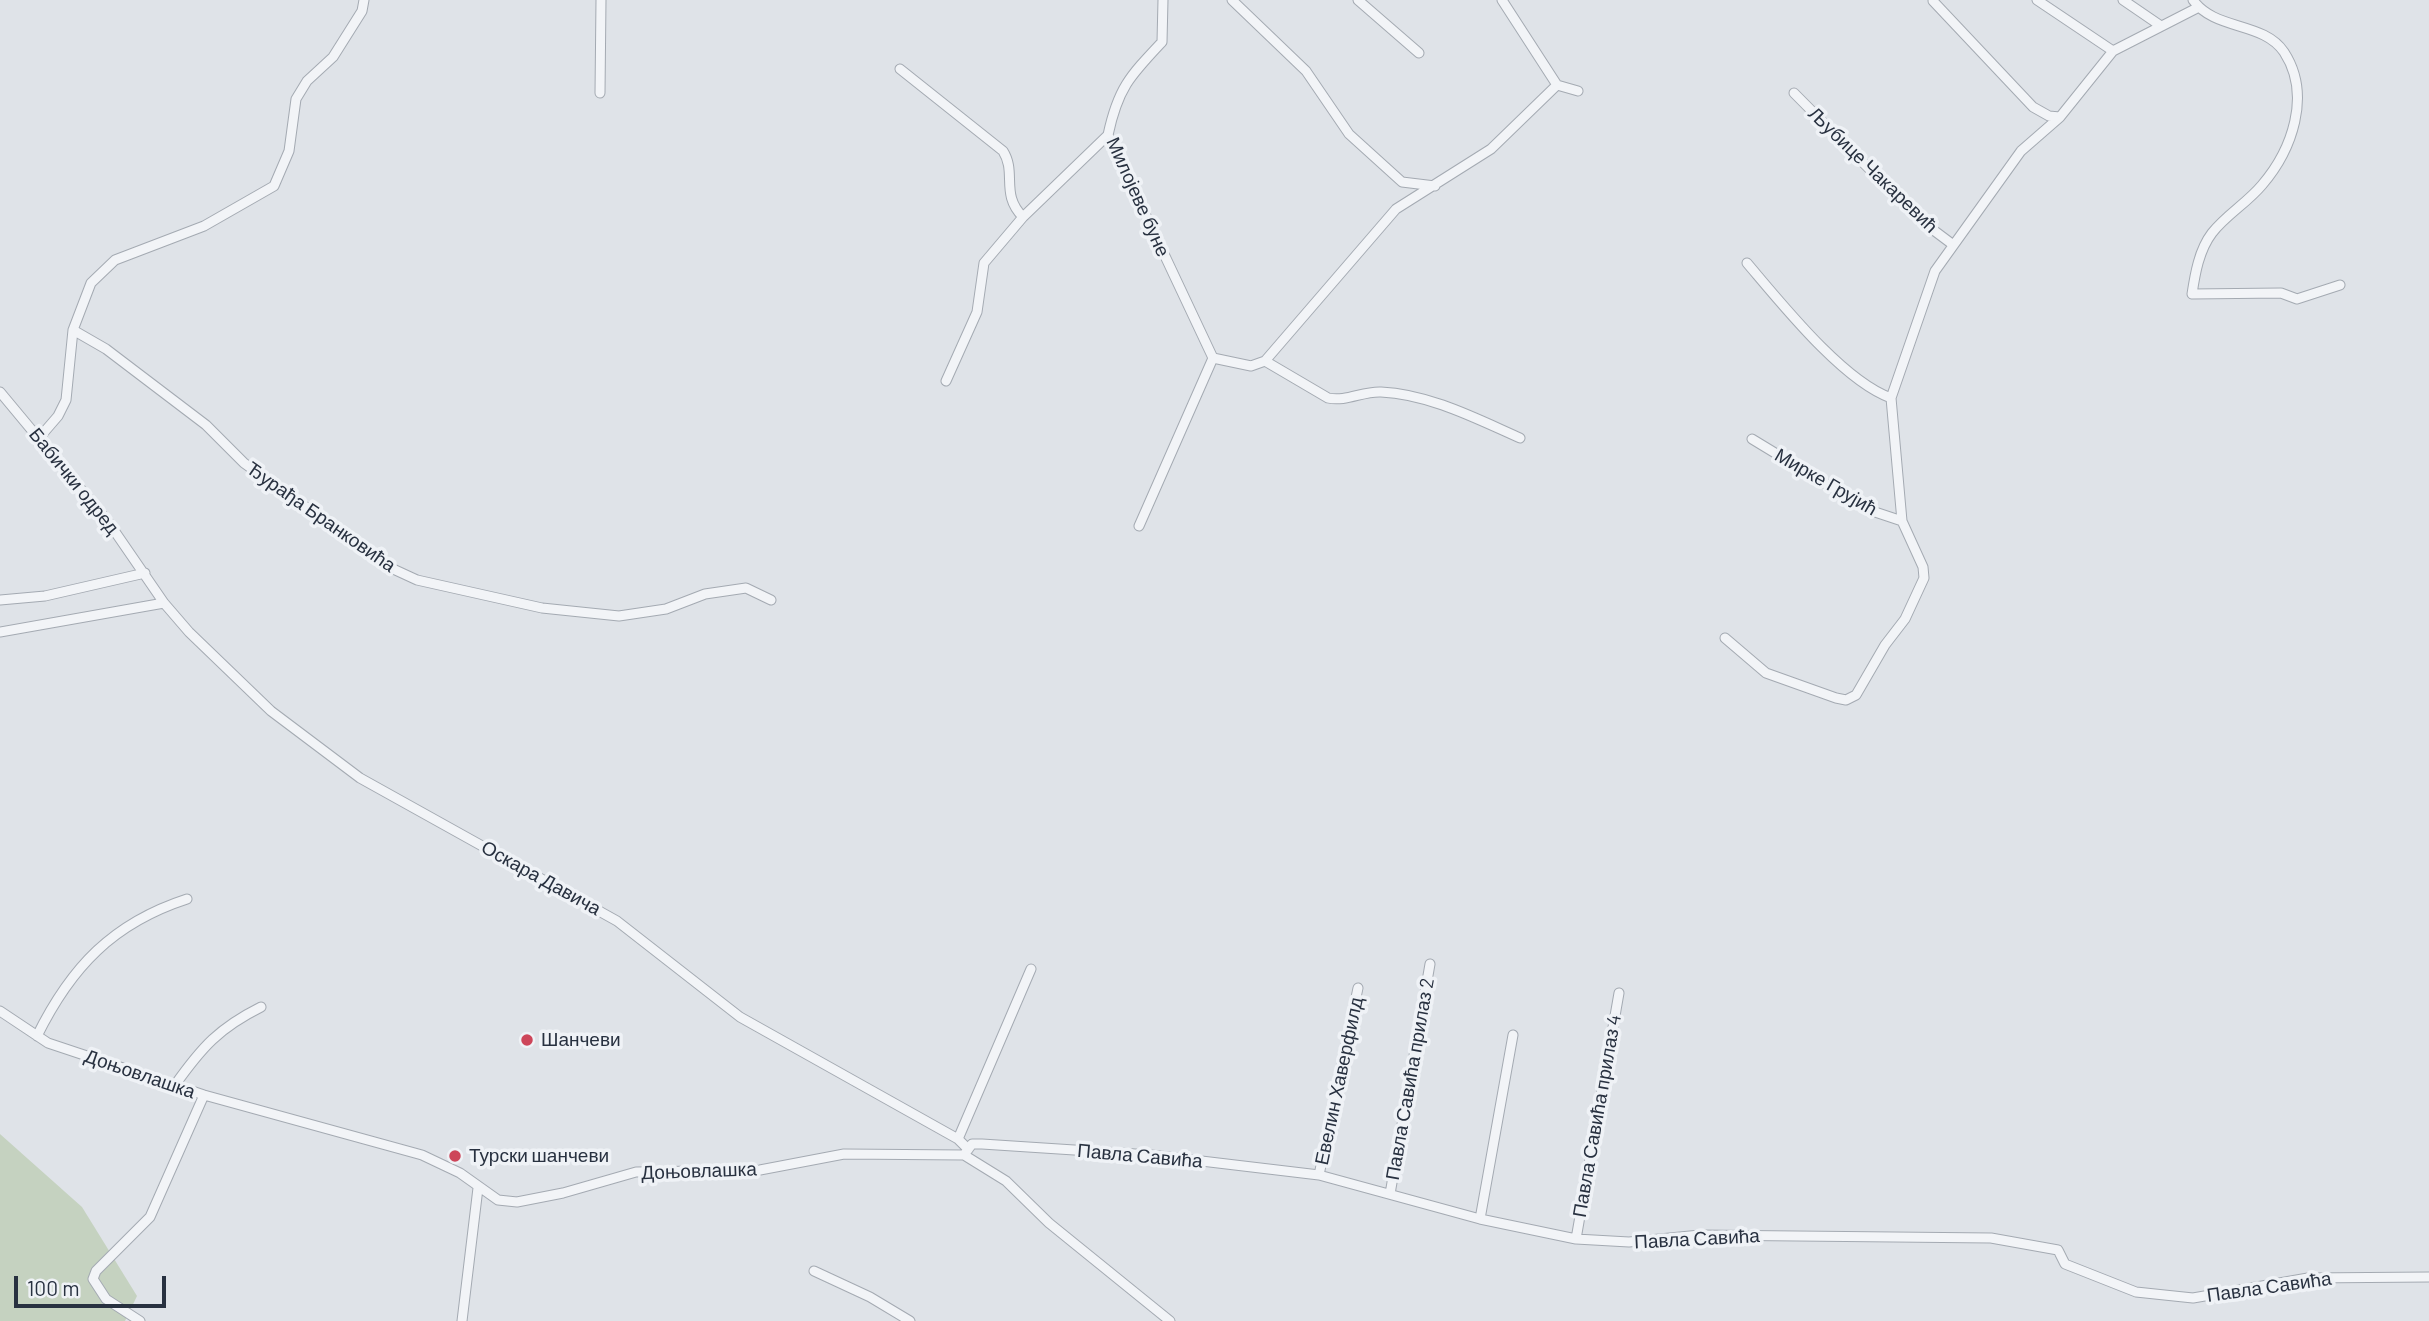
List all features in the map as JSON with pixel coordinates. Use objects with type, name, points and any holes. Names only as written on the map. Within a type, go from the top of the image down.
[{"type":"street","points":[[39,438],[58,415],[66,400],[73,330],[91,283],[114,260],[204,226],[274,186],[289,151],[296,99],[307,81],[332,57],[362,11],[364,0]]},
{"type":"street","points":[[600,93],[601,0]]},
{"type":"street","name":"Милојеве буне","points":[[1163,0],[1162,42],[1127,79],[1114,106],[1108,135],[1213,358]]},
{"type":"street","points":[[1232,0],[1306,71],[1349,134],[1402,183],[1436,186]]},
{"type":"street","points":[[1358,0],[1419,52]]},
{"type":"street","points":[[1502,0],[1557,85],[1578,91]]},
{"type":"street","points":[[2037,0],[2113,51]]},
{"type":"street","points":[[2123,0],[2161,26]]},
{"type":"street","points":[[1933,1],[2033,107],[2049,116],[2060,117]]},
{"type":"street","points":[[1724,638],[1766,673],[1836,698],[1852,699],[1856,695],[1885,645],[1905,619],[1924,578],[1923,567],[1902,522],[1891,398],[1935,271],[2021,151],[2060,117],[2113,51],[2196,4],[2213,17],[2267,36],[2276,43],[2290,63],[2298,94],[2291,143],[2262,186],[2211,234],[2202,249],[2192,294],[2281,293],[2297,299],[2340,285]]},
{"type":"street","points":[[900,69],[1003,151],[1009,159],[1010,197],[1014,208],[1023,217]]},
{"type":"street","points":[[1139,526],[1213,358],[1251,366],[1265,361],[1396,209],[1491,149],[1557,85]]},
{"type":"street","name":"Љубице Чакаревић","points":[[1794,93],[1920,220],[1952,244]]},
{"type":"street","points":[[946,381],[977,312],[984,263],[1023,217],[1108,135]]},
{"type":"street","points":[[1748,263],[1778,299],[1861,384],[1891,398]]},
{"type":"street","name":"Ђурађа Бранковића","points":[[73,330],[106,349],[206,425],[244,463],[391,568],[417,580],[542,608],[619,616],[666,609],[705,594],[746,588],[771,600]]},
{"type":"street","points":[[1265,361],[1328,398],[1339,400],[1379,392],[1415,396],[1520,438]]},
{"type":"street","name":"Бабички одред","points":[[0,392],[109,523],[145,573]]},
{"type":"street","name":"Мирке Грујић","points":[[1752,439],[1869,510],[1902,522]]},
{"type":"street","points":[[0,600],[45,596],[145,573]]},
{"type":"street","name":"Оскара Давича","points":[[145,573],[164,603],[189,632],[271,711],[360,778],[617,921],[740,1017],[958,1139],[965,1151]]},
{"type":"street","points":[[0,632],[164,603]]},
{"type":"street","points":[[37,1036],[63,988],[95,951],[119,930],[162,907],[187,899]]},
{"type":"street","name":"Павла Савића прилаз 2","points":[[1390,1194],[1430,964]]},
{"type":"street","points":[[958,1139],[1031,969]]},
{"type":"street","name":"Евелин Хаверфилд","points":[[1319,1175],[1358,988]]},
{"type":"street","name":"Павла Савића прилаз 4","points":[[1576,1239],[1619,993]]},
{"type":"street","points":[[175,1085],[202,1048],[219,1031],[261,1007]]},
{"type":"street","name":"Доњовлашка","points":[[0,1011],[37,1036],[204,1095],[422,1154],[460,1173],[498,1200],[517,1202],[636,1172],[760,1170],[844,1154],[965,1151]]},
{"type":"street","points":[[1480,1219],[1513,1035]]},
{"type":"street","points":[[140,1321],[106,1299],[93,1279],[96,1271],[150,1217],[204,1095]]},
{"type":"street","name":"Павла Савића","points":[[965,1151],[972,1144],[982,1144],[1151,1155],[1319,1175],[1480,1219],[1576,1239],[1629,1242],[1700,1236],[1991,1238],[2058,1250],[2065,1264],[2136,1292],[2193,1298],[2308,1278],[2429,1277]]},
{"type":"street","points":[[965,1151],[1006,1181],[1049,1223],[1170,1321]]},
{"type":"street","points":[[462,1321],[478,1188]]},
{"type":"street","points":[[814,1271],[870,1297],[910,1321]]},
{"type":"green space","points":[[0,1134],[82,1207],[137,1296],[125,1321],[0,1321]]},
{"type":"place","name":"Шанчеви","points":[[527,1040]]},
{"type":"place","name":"Турски шанчеви","points":[[455,1156]]}]
